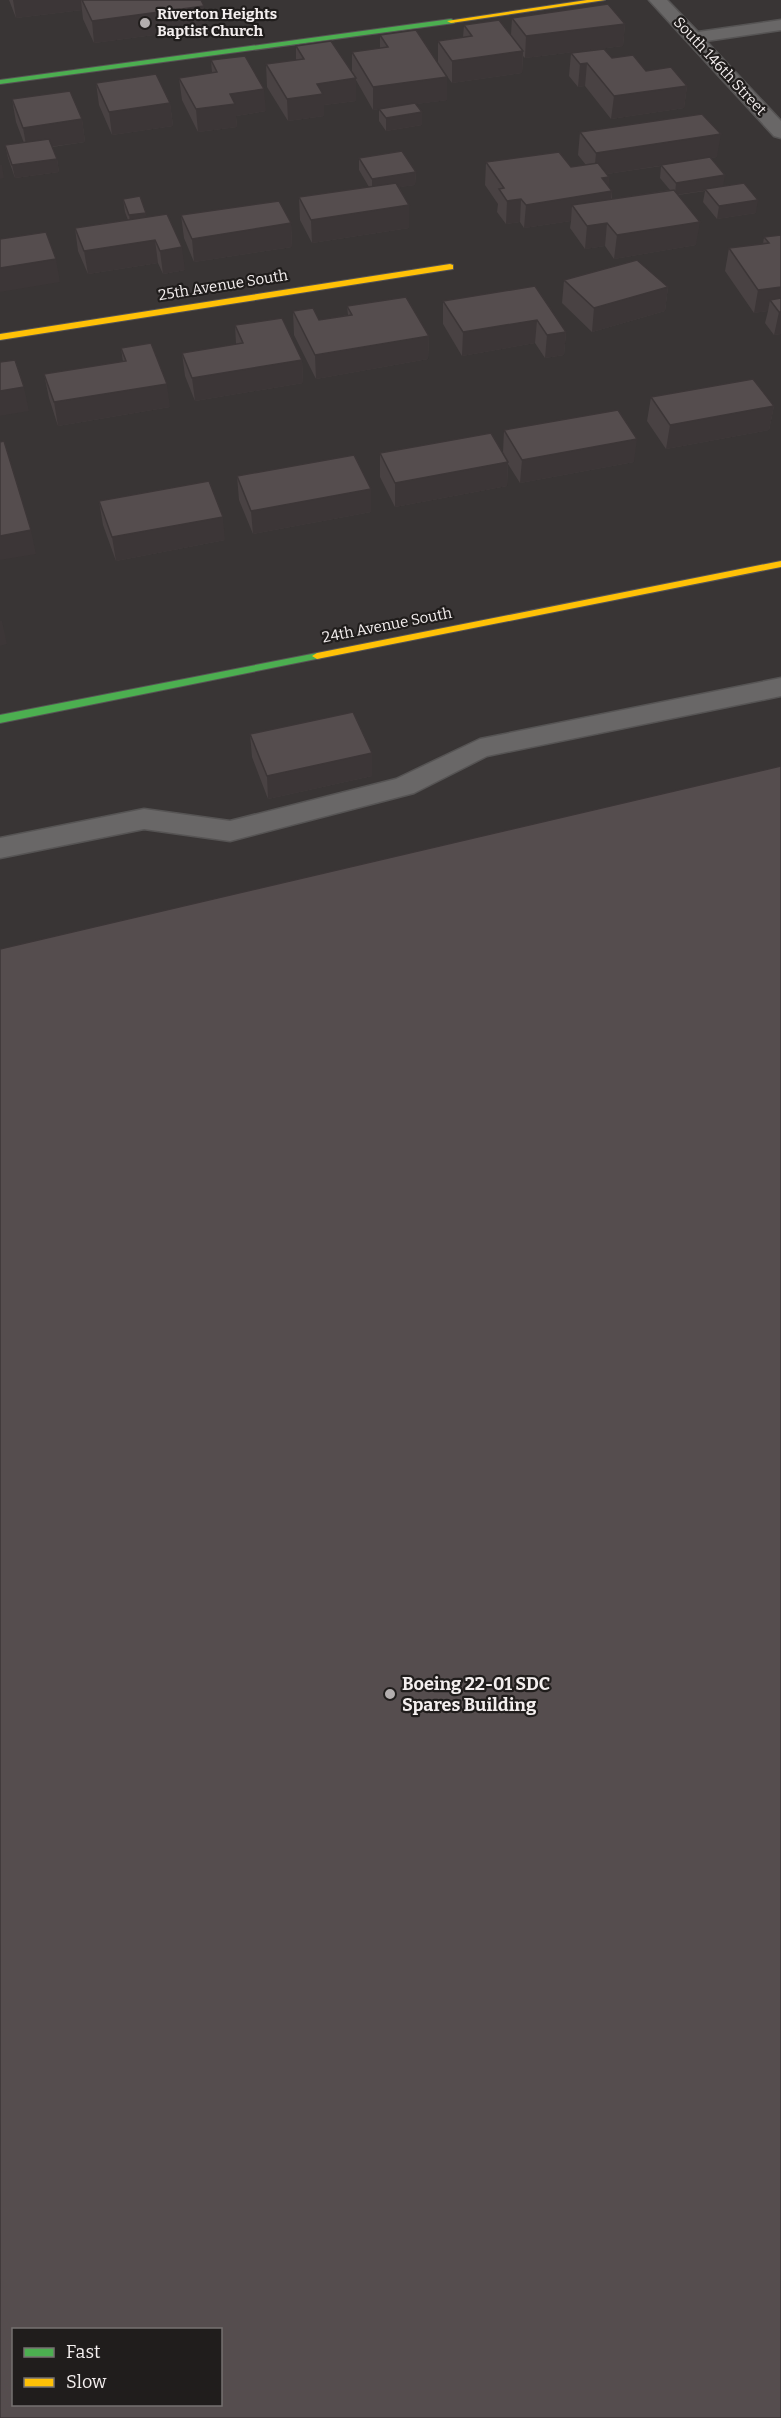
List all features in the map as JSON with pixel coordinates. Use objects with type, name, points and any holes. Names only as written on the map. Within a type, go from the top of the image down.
[{"type":"street","points":[[0,82],[602,0]]},
{"type":"street","name":"South 146th Street","points":[[658,0],[781,132]]},
{"type":"street","points":[[694,38],[781,25]]},
{"type":"street","name":"25th Avenue South","points":[[0,337],[450,267]]},
{"type":"street","name":"24th Avenue South","points":[[0,719],[781,564]]},
{"type":"street","points":[[0,848],[144,819],[230,831],[404,786],[480,748],[781,687]]},
{"type":"building","points":[[82,0],[201,0],[204,6],[92,21]]},
{"type":"building","points":[[608,4],[625,24],[526,36],[512,18]]},
{"type":"building","points":[[499,20],[523,51],[452,61],[438,41],[472,36],[464,25]]},
{"type":"building","points":[[416,30],[447,77],[373,87],[352,52],[388,47],[380,35]]},
{"type":"building","points":[[331,41],[356,78],[317,84],[323,94],[287,99],[266,64],[304,59],[296,46]]},
{"type":"building","points":[[604,49],[612,58],[633,55],[646,71],[671,67],[687,86],[614,96],[587,63],[580,64],[571,53]]},
{"type":"building","points":[[245,56],[264,89],[230,94],[235,104],[196,109],[179,78],[217,72],[211,60]]},
{"type":"building","points":[[156,74],[170,103],[109,112],[96,83]]},
{"type":"building","points":[[70,91],[82,119],[23,128],[12,99]]},
{"type":"building","points":[[415,103],[422,112],[386,118],[379,109]]},
{"type":"building","points":[[702,114],[721,134],[596,153],[580,132]]},
{"type":"building","points":[[49,139],[57,159],[12,165],[5,145]]},
{"type":"building","points":[[402,151],[416,172],[372,179],[359,158]]},
{"type":"building","points":[[559,152],[571,167],[598,163],[609,177],[602,178],[612,191],[526,205],[521,199],[507,201],[499,189],[504,188],[486,162]]},
{"type":"building","points":[[710,157],[725,175],[676,183],[661,165]]},
{"type":"building","points":[[396,183],[409,205],[311,220],[299,197]]},
{"type":"building","points":[[744,183],[758,200],[719,206],[705,189]]},
{"type":"building","points":[[674,190],[700,222],[617,235],[607,223],[587,226],[572,205]]},
{"type":"building","points":[[140,196],[146,213],[129,215],[123,199]]},
{"type":"building","points":[[279,201],[291,223],[192,239],[181,215]]},
{"type":"building","points":[[167,214],[182,247],[160,251],[155,240],[84,251],[75,228]]},
{"type":"building","points":[[46,232],[56,259],[0,268],[0,239]]},
{"type":"building","points":[[781,235],[781,287],[758,290],[729,248],[769,243],[764,237]]},
{"type":"building","points":[[637,260],[668,287],[594,308],[564,280]]},
{"type":"building","points":[[535,286],[566,332],[547,335],[537,320],[463,332],[443,301]]},
{"type":"building","points":[[406,297],[429,336],[315,355],[293,311],[313,308],[319,320],[352,315],[347,306]]},
{"type":"building","points":[[781,298],[781,312],[779,312],[770,300]]},
{"type":"building","points":[[282,318],[302,360],[192,378],[182,353],[243,343],[235,325]]},
{"type":"building","points":[[151,343],[167,384],[54,402],[44,374],[126,361],[121,348]]},
{"type":"building","points":[[15,360],[24,387],[0,391],[0,362]]},
{"type":"building","points":[[753,379],[774,406],[670,425],[651,397]]},
{"type":"building","points":[[618,410],[637,439],[522,460],[504,430]]},
{"type":"building","points":[[491,433],[508,462],[395,483],[380,453]]},
{"type":"building","points":[[4,441],[31,530],[0,536],[0,442]]},
{"type":"building","points":[[354,455],[371,489],[251,511],[237,476]]},
{"type":"building","points":[[209,481],[223,517],[112,537],[99,501]]},
{"type":"building","points":[[353,712],[372,753],[267,776],[250,734]]},
{"type":"building","name":"Boeing 22-01 SDC Spares Building","points":[[781,766],[781,2418],[0,2418],[0,949]]},
{"type":"traffic: fast","points":[[0,82],[451,21]]},
{"type":"traffic: fast","points":[[0,719],[317,656]]},
{"type":"traffic: slow","points":[[451,21],[602,0]]},
{"type":"traffic: slow","points":[[0,337],[450,267]]},
{"type":"traffic: slow","points":[[317,656],[781,564]]},
{"type":"place","name":"Riverton Heights Baptist Church","points":[[145,23]]},
{"type":"place","name":"Boeing 22-01 SDC Spares Building","points":[[390,1694]]}]
